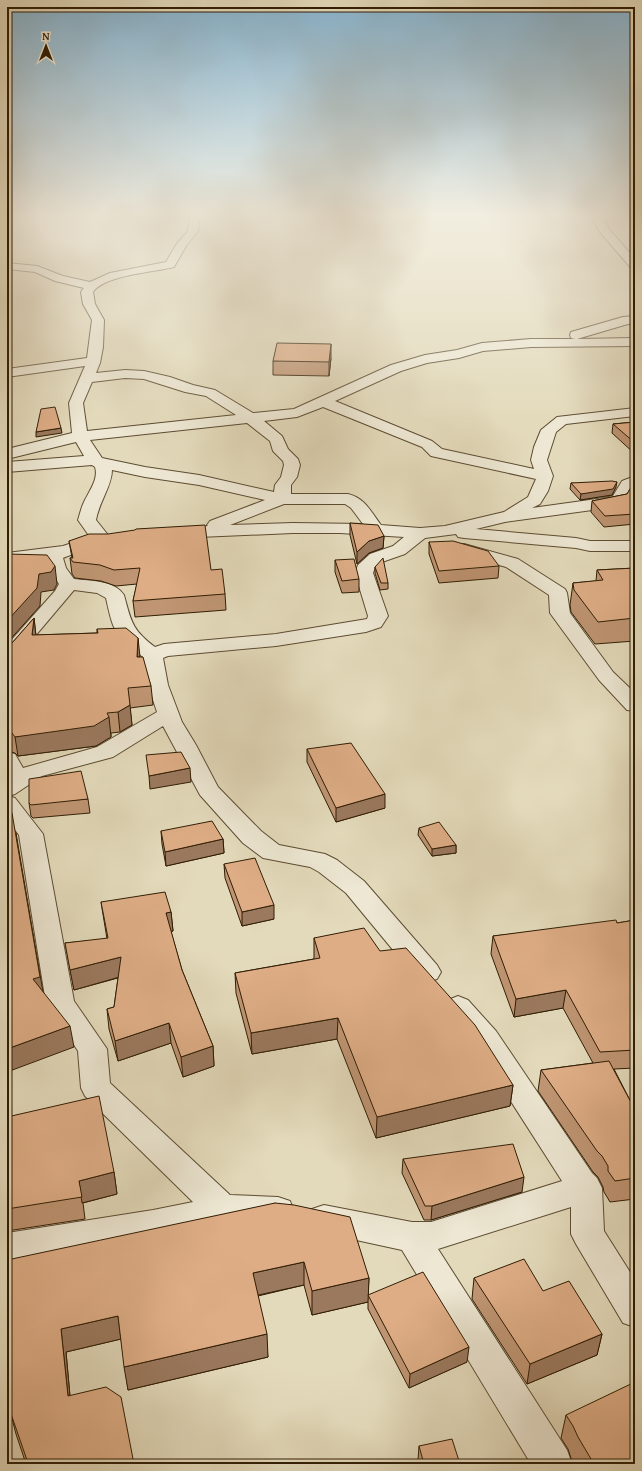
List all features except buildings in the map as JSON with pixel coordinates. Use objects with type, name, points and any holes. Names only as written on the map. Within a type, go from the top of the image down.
[{"type":"street","points":[[82,284],[91,286]]},
{"type":"street","points":[[97,284],[91,286],[87,292],[89,304],[98,320],[93,361],[76,403],[80,436],[96,461],[104,467],[104,473],[100,486],[90,506],[87,520],[101,539],[109,543],[150,536],[201,531],[293,528],[376,530],[420,533],[445,531],[505,517],[607,503],[619,499],[628,484],[635,481]]},
{"type":"street","points":[[550,343],[621,322],[635,320]]},
{"type":"street","points":[[7,454],[80,436],[297,413],[396,368],[425,359],[460,354],[482,347],[550,343],[635,342]]},
{"type":"street","points":[[7,373],[93,361]]},
{"type":"street","points":[[87,378],[125,374],[144,375],[165,380],[190,389],[210,393],[220,398],[262,426],[277,440],[281,451],[290,459],[292,465],[289,477],[283,485],[282,499]]},
{"type":"street","points":[[321,401],[427,444],[437,453],[545,476]]},
{"type":"street","points":[[505,517],[534,500],[540,491],[545,476],[539,460],[542,447],[549,430],[562,420],[635,412]]},
{"type":"street","points":[[7,467],[96,461],[145,472],[199,480],[282,499],[348,499],[357,504],[376,530]]},
{"type":"street","points":[[201,531],[282,499]]},
{"type":"street","points":[[445,531],[576,543],[590,546],[635,546]]},
{"type":"street","points":[[153,655],[164,650],[276,640],[366,626],[374,623],[378,616],[364,573],[367,565],[376,558],[394,552],[404,546],[420,533]]},
{"type":"street","points":[[101,539],[53,555],[57,568],[68,584],[102,588],[115,595],[124,626],[136,642],[153,655]]},
{"type":"street","points":[[404,546],[453,546],[512,563],[558,593],[560,613],[606,676],[635,705]]},
{"type":"street","points":[[7,558],[63,551]]},
{"type":"street","points":[[7,657],[64,593],[68,584]]},
{"type":"street","points":[[153,655],[153,663],[158,685],[171,722],[185,745],[208,790],[252,837],[272,852],[316,860],[328,866],[355,887],[412,956],[486,1039],[581,1183],[586,1188],[588,1234],[635,1311]]},
{"type":"street","points":[[7,789],[34,771],[105,752],[168,714]]},
{"type":"street","points":[[7,759],[14,771],[7,782]]},
{"type":"street","points":[[7,803],[31,834],[60,1003],[92,1049],[96,1088],[223,1210]]},
{"type":"street","points":[[7,1248],[154,1225],[223,1210],[247,1208],[295,1213],[357,1227],[412,1237],[431,1237],[586,1188]]},
{"type":"street","points":[[412,1237],[553,1464]]}]
